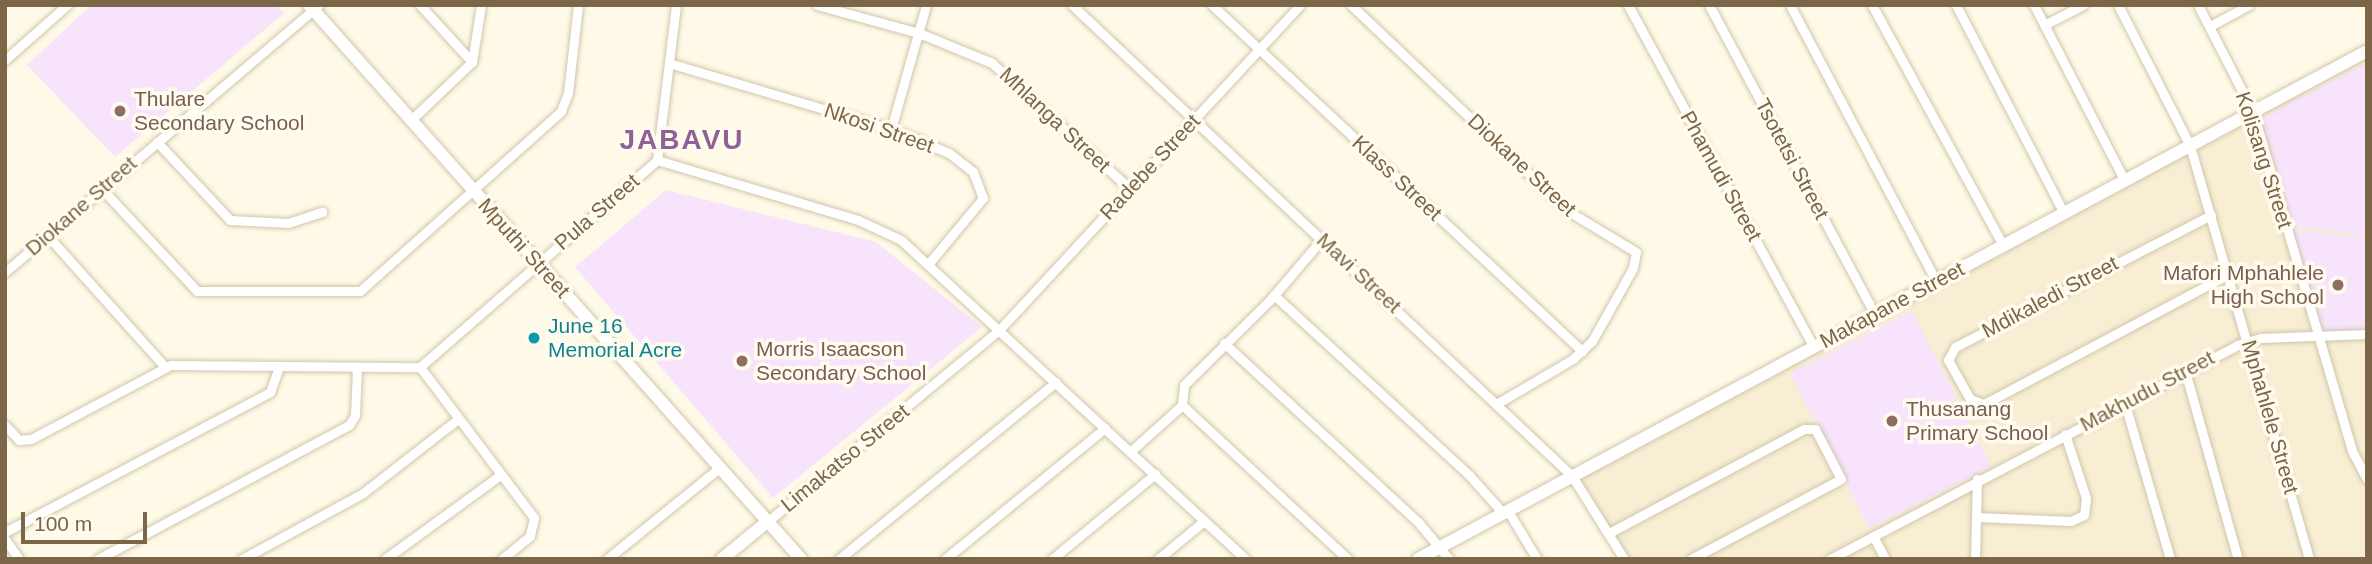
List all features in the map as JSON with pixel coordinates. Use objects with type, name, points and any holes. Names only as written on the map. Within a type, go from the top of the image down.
[{"type":"street","points":[[5,60],[67,5]]},
{"type":"street","points":[[420,5],[472,62]]},
{"type":"street","points":[[411,120],[472,62],[481,5]]},
{"type":"street","points":[[101,188],[197,291],[344,294],[369,285],[474,191],[565,104],[578,5]]},
{"type":"street","name":"Pula Street","points":[[420,367],[657,160],[676,5]]},
{"type":"street","name":"Mhlanga Street","points":[[817,5],[919,33],[1000,69],[1130,189]]},
{"type":"street","points":[[891,129],[926,5]]},
{"type":"street","name":"Mavi Street","points":[[1072,5],[1196,118],[1572,476],[1624,559]]},
{"type":"street","name":"Klass Street","points":[[1212,5],[1582,351]]},
{"type":"street","name":"Radebe Street","points":[[1000,329],[1300,5]]},
{"type":"street","name":"Diokane Street","points":[[1351,5],[1568,211],[1634,248],[1637,257],[1633,268],[1600,331],[1582,351],[1497,403]]},
{"type":"street","name":"Phamudi Street","points":[[1628,5],[1814,346]]},
{"type":"street","name":"Tsotetsi Street","points":[[1709,5],[1874,313]]},
{"type":"street","points":[[1790,5],[1936,281]]},
{"type":"street","points":[[1872,5],[2003,245]]},
{"type":"street","points":[[1956,5],[2064,213]]},
{"type":"street","points":[[2034,5],[2125,181]]},
{"type":"street","points":[[2044,25],[2083,5]]},
{"type":"street","name":"Mphahlele Street","points":[[2118,5],[2190,146],[2249,340],[2309,559]]},
{"type":"street","name":"Kolisang Street","points":[[2198,5],[2253,112],[2316,335],[2356,463],[2367,480]]},
{"type":"street","points":[[2210,26],[2249,5]]},
{"type":"street","name":"Mputhi Street","points":[[314,7],[411,120],[802,559]]},
{"type":"street","name":"Diokane Street","points":[[5,272],[314,7]]},
{"type":"street","name":"Makapane Street","points":[[1418,559],[2367,51]]},
{"type":"street","name":"Nkosi Street","points":[[669,62],[891,129],[949,153],[973,172],[984,189],[975,213],[929,263]]},
{"type":"street","points":[[157,142],[230,220],[288,223],[322,212]]},
{"type":"street","points":[[657,160],[876,226],[929,263],[1245,559]]},
{"type":"street","name":"Mdikaledi Street","points":[[2211,215],[1955,347],[1947,357],[1970,399],[1980,405],[2228,274]]},
{"type":"street","points":[[47,235],[164,366]]},
{"type":"street","points":[[1131,451],[1182,405],[1184,385],[1224,342],[1274,295],[1322,239]]},
{"type":"street","points":[[1274,295],[1506,512],[1537,559]]},
{"type":"street","name":"Limakatso Street","points":[[722,559],[1000,329]]},
{"type":"street","points":[[1233,351],[1239,330]]},
{"type":"street","name":"Makhudu Street","points":[[1830,559],[2185,371],[2249,340],[2367,334]]},
{"type":"street","points":[[1224,342],[1441,546],[1449,559]]},
{"type":"street","points":[[5,425],[19,440],[31,439],[164,366],[420,367],[534,518],[530,536],[502,559]]},
{"type":"street","points":[[5,531],[270,392],[279,367]]},
{"type":"street","points":[[98,559],[349,425],[355,415],[357,367]]},
{"type":"street","points":[[2185,371],[2238,559]]},
{"type":"street","points":[[839,559],[1056,382]]},
{"type":"street","points":[[2125,404],[2170,559]]},
{"type":"street","points":[[1182,405],[1348,559]]},
{"type":"street","points":[[242,559],[370,489],[458,419]]},
{"type":"street","points":[[945,559],[1105,428]]},
{"type":"street","points":[[1609,533],[1804,429],[1815,429],[1841,474],[1838,482],[1691,559]]},
{"type":"street","points":[[1977,517],[2071,521],[2084,515],[2086,498],[2065,434]]},
{"type":"street","points":[[607,559],[719,468]]},
{"type":"street","points":[[1052,559],[1155,474]]},
{"type":"street","points":[[385,559],[499,475]]},
{"type":"street","points":[[1975,559],[1977,480]]},
{"type":"street","points":[[1158,559],[1204,521]]},
{"type":"street","points":[[1873,536],[1885,559]]},
{"type":"street","points":[[5,539],[19,559]]},
{"type":"shaded area","name":"Thulare Secondary School","points":[[91,5],[277,5],[284,13],[115,157],[27,65]]},
{"type":"shaded area","points":[[2367,51],[2367,559],[1624,559],[1572,476]]},
{"type":"shaded area","points":[[2367,63],[2367,236],[2286,226],[2256,121]]},
{"type":"shaded area","name":"Morris Isaacson Secondary School","points":[[666,190],[876,242],[982,327],[773,498],[575,267]]},
{"type":"shaded area","name":"Mafori Mphahlele High School","points":[[2293,230],[2367,238],[2367,334],[2322,331]]},
{"type":"shaded area","name":"Thusanang Primary School","points":[[1912,311],[1991,466],[1869,528],[1790,373]]},
{"type":"place","name":"Thulare Secondary School","points":[[120,111]]},
{"type":"place","name":"Mafori Mphahlele High School","points":[[2338,285]]},
{"type":"place","name":"June 16 Memorial Acre","points":[[534,338]]},
{"type":"place","name":"Morris Isaacson Secondary School","points":[[742,361]]},
{"type":"place","name":"Thusanang Primary School","points":[[1892,421]]},
{"type":"district","name":"JABAVU","points":[[682,140]]}]
